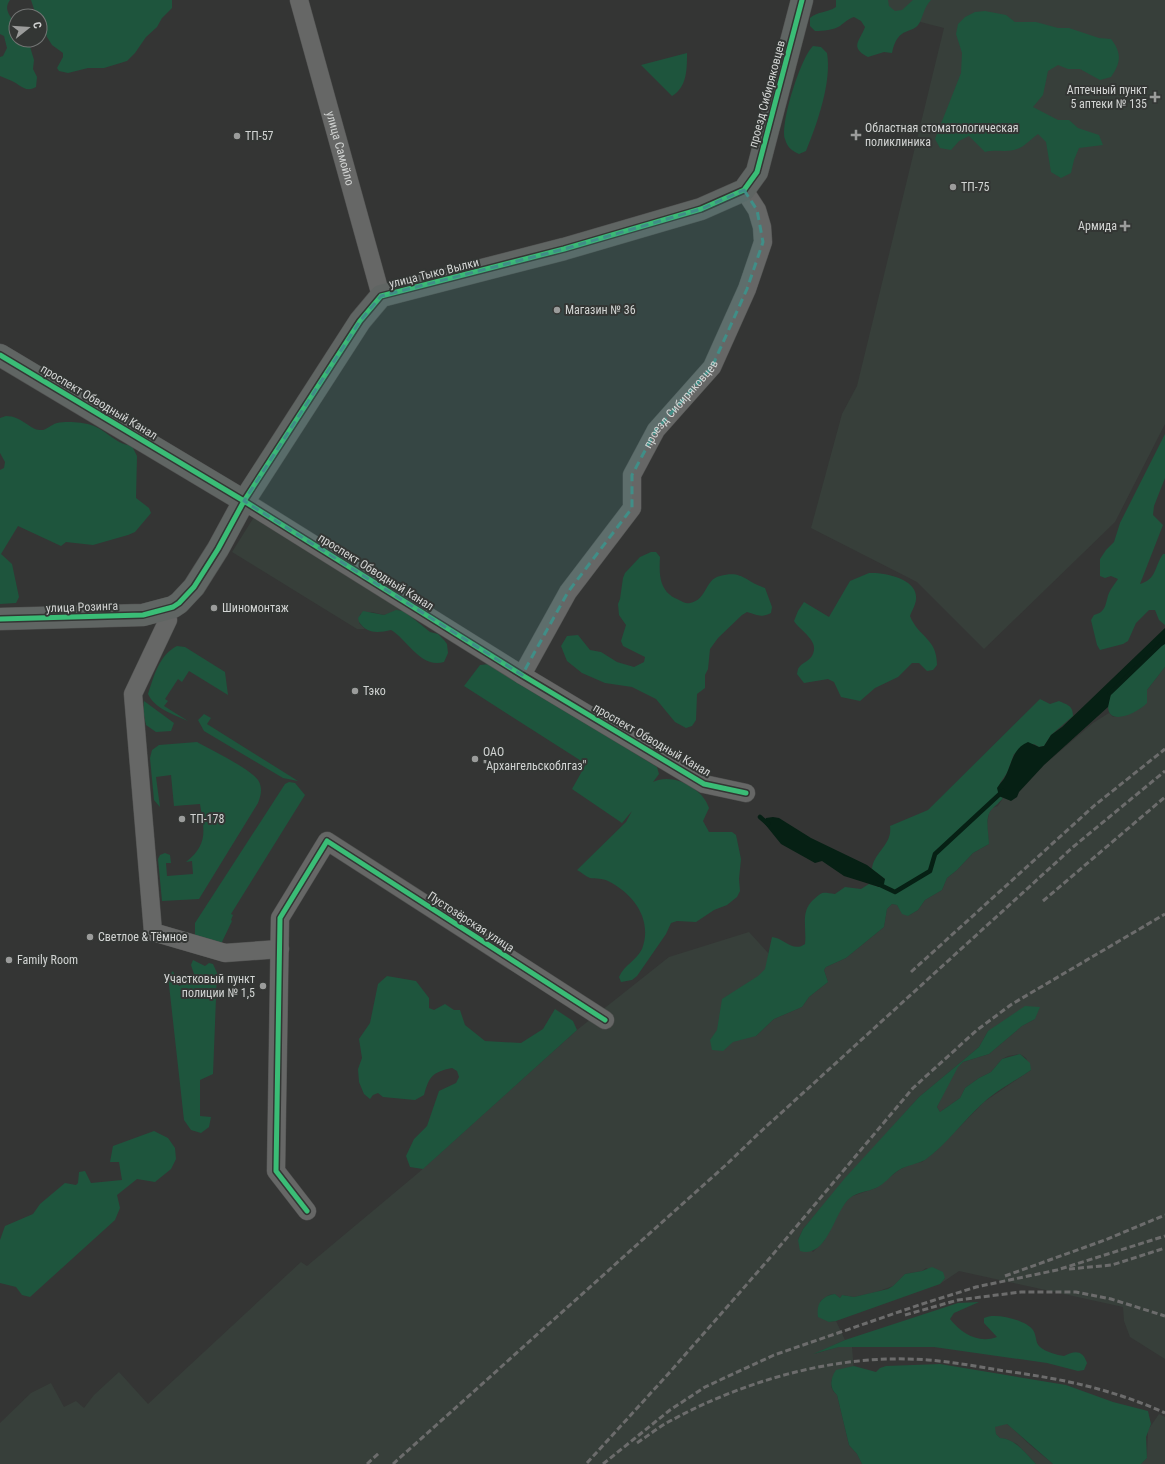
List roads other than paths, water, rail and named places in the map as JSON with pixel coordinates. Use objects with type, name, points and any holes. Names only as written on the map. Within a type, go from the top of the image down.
[{"type":"street","name":"улица Самойло","points":[[299,0],[381,296]]},
{"type":"street","name":"проезд Сибиряковцев","points":[[522,675],[568,592],[632,508],[632,475],[656,430],[712,367],[747,289],[763,242],[762,228],[757,210],[744,190],[757,172],[802,0]]},
{"type":"street","name":"улица Тыко Вылки","points":[[165,611],[179,604],[194,586],[218,549],[244,501],[360,321],[381,296],[564,250],[701,209],[744,190]]},
{"type":"street","name":"проспект Обводный Канал","points":[[0,354],[244,501],[522,675],[704,784],[746,793]]},
{"type":"street","name":"улица Розинга","points":[[0,619],[143,615],[165,611]]},
{"type":"street","points":[[165,611],[168,620],[133,694],[153,932],[224,953],[280,948],[276,1171],[307,1211]]},
{"type":"street","name":"Пустозёрская улица","points":[[280,948],[280,918],[327,841],[605,1020]]},
{"type":"waterway","points":[[1110,693],[1165,640]]},
{"type":"waterway","points":[[876,883],[895,892],[930,871],[935,854],[1003,791]]},
{"type":"waterway","points":[[760,817],[768,824]]},
{"type":"railway","points":[[911,972],[1095,805],[1165,749]]},
{"type":"railway","points":[[393,1464],[728,1163],[1073,847],[1165,771]]},
{"type":"railway","points":[[1043,901],[1165,797]]},
{"type":"railway","points":[[587,1463],[670,1372],[769,1259],[913,1088],[977,1030],[1012,1004],[1165,914]]},
{"type":"railway","points":[[1005,1276],[1105,1240],[1165,1215]]},
{"type":"railway","points":[[603,1464],[670,1410],[705,1387],[774,1355],[976,1287],[1057,1270],[1165,1236]]},
{"type":"railway","points":[[1069,1269],[1112,1265],[1165,1248]]},
{"type":"railway","points":[[905,1315],[958,1300],[1021,1292],[1076,1292],[1111,1299],[1165,1316]]},
{"type":"railway","points":[[637,1443],[672,1420],[701,1405],[763,1381],[829,1365],[895,1359],[938,1361],[1067,1381],[1126,1397],[1165,1413]]},
{"type":"railway","points":[[367,1464],[379,1453]]},
{"type":"place","name":"Аптечный пункт 5 аптеки № 135","points":[[1155,97]]},
{"type":"place","name":"Областная стоматологическая поликлиника","points":[[856,135]]},
{"type":"place","name":"ТП-57","points":[[237,136]]},
{"type":"place","name":"ТП-75","points":[[953,187]]},
{"type":"place","name":"Армида","points":[[1125,226]]},
{"type":"place","name":"Магазин № 36","points":[[557,310]]},
{"type":"place","name":"Шиномонтаж","points":[[214,608]]},
{"type":"place","name":"Тэко","points":[[355,691]]},
{"type":"place","name":"ОАО \"Архангельскоблгаз\"","points":[[475,759]]},
{"type":"place","name":"ТП-178","points":[[182,819]]},
{"type":"place","name":"Светлое & Тёмное","points":[[90,937]]},
{"type":"place","name":"Family Room","points":[[9,960]]},
{"type":"place","name":"Участковый пункт полиции № 1,5","points":[[263,986]]}]
